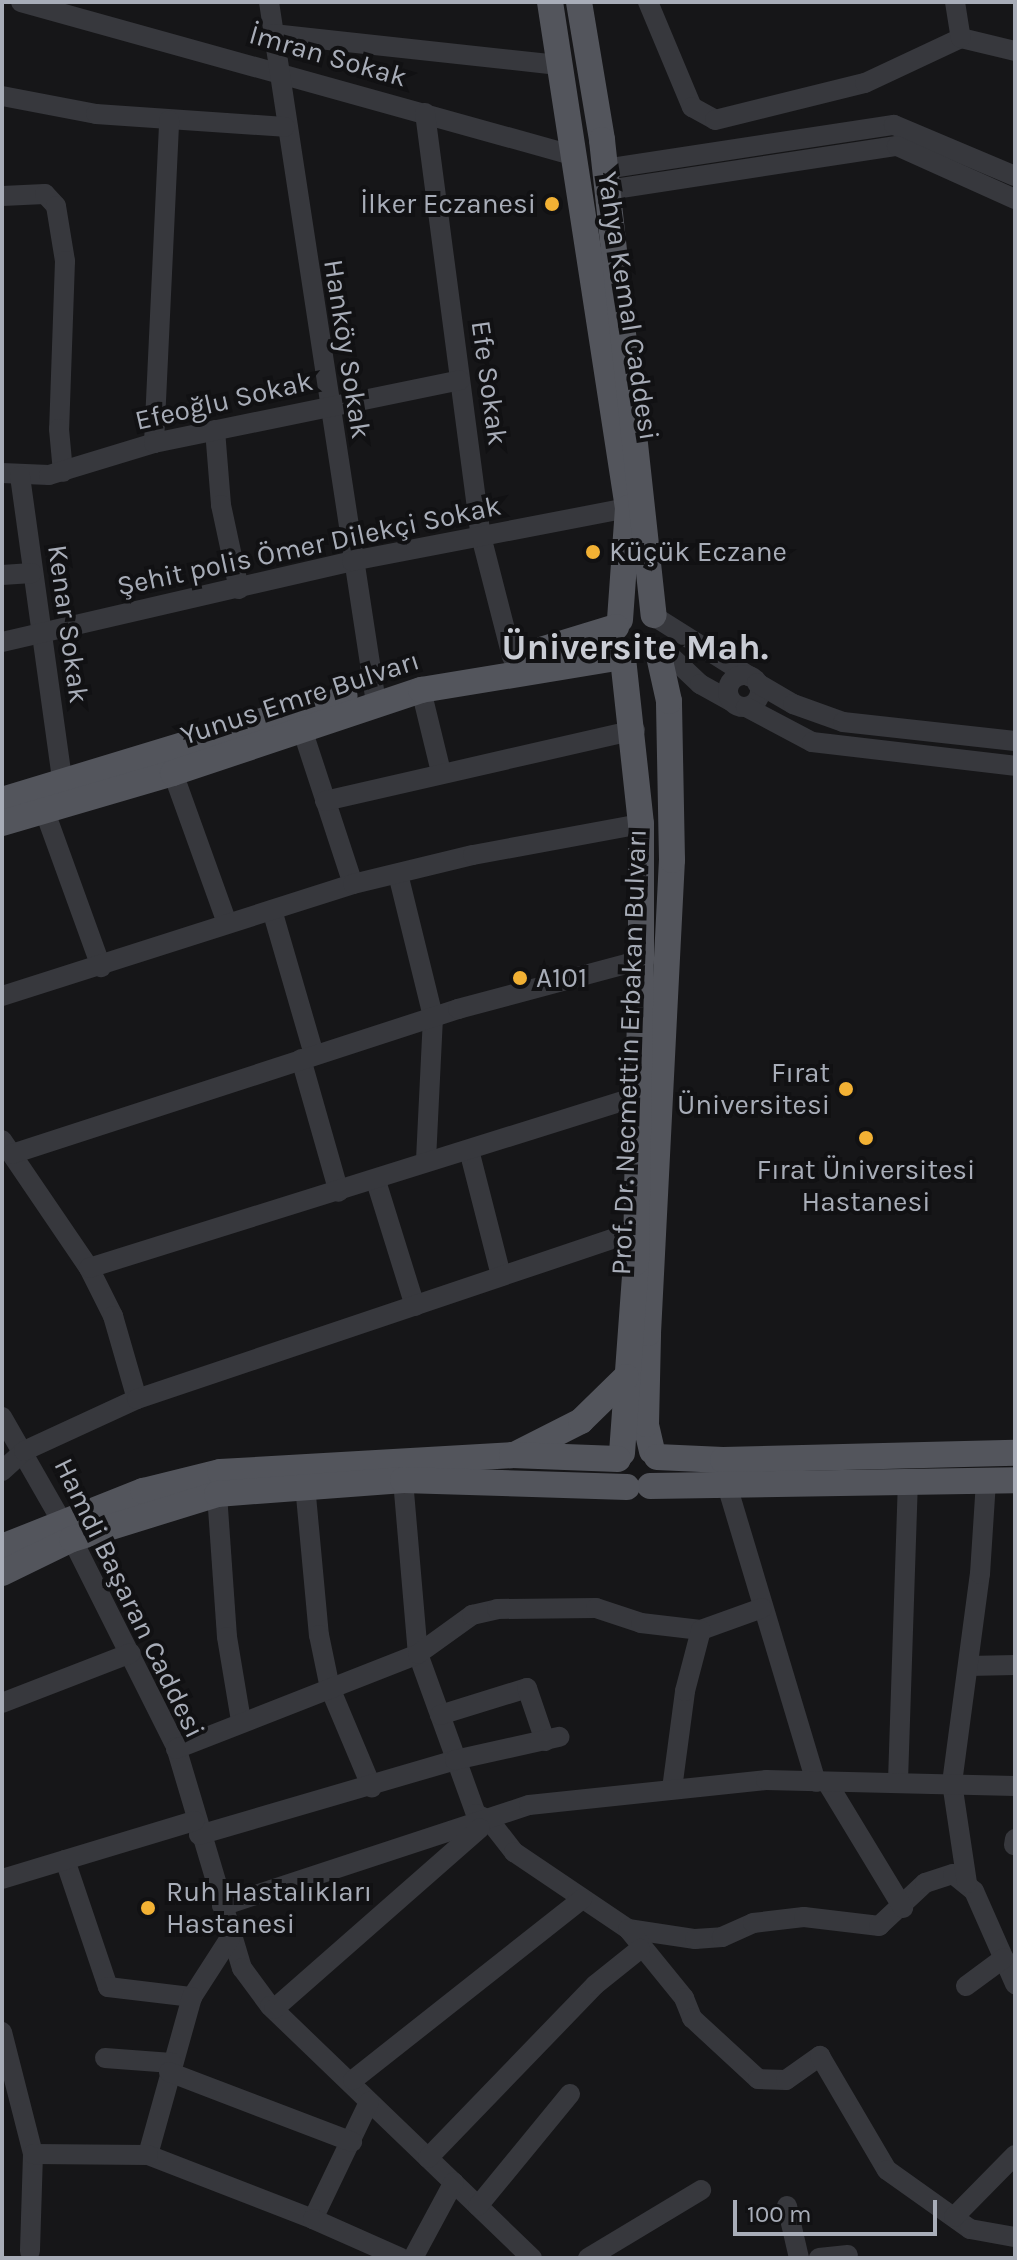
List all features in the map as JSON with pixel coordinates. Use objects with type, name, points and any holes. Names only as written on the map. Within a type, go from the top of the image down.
[{"type":"main road","name":"Yahya Kemal Caddesi","points":[[550,2],[628,508],[618,624]]},
{"type":"main road","name":"Yahya Kemal Caddesi","points":[[579,2],[606,179],[657,618]]},
{"type":"main road","points":[[640,611],[657,618],[666,635],[661,653],[646,664],[623,657],[614,644],[618,624],[640,611]]},
{"type":"main road","name":"Yunus Emre Bulvarı","points":[[2,800],[62,780],[512,657],[618,624]]},
{"type":"main road","name":"Prof. Dr. Necmettin Erbakan Bulvarı","points":[[654,1454],[646,1424],[648,1333],[672,860],[669,701],[661,653]]},
{"type":"main road","name":"Yunus Emre Bulvarı","points":[[2,823],[173,773],[302,729],[375,695],[623,657]]},
{"type":"main road","name":"Prof. Dr. Necmettin Erbakan Bulvarı","points":[[620,1456],[636,1231],[641,960],[641,824],[635,730],[623,657]]},
{"type":"main road","points":[[512,1455],[581,1421],[626,1377]]},
{"type":"main road","points":[[2,1573],[67,1530],[143,1491],[220,1472],[512,1455],[620,1456],[633,1446],[654,1454],[1015,1453]]},
{"type":"main road","points":[[620,1456],[618,1478],[639,1486],[658,1476],[654,1454]]},
{"type":"main road","points":[[2,1547],[217,1494],[305,1485],[403,1480],[639,1486],[726,1482],[1015,1480]]},
{"type":"street","name":"İmran Sokak","points":[[21,2],[572,155]]},
{"type":"street","name":"Hanköy Sokak","points":[[269,2],[327,407],[375,695]]},
{"type":"street","points":[[648,2],[692,107],[715,120],[853,87],[961,38],[1015,51]]},
{"type":"street","points":[[955,2],[961,38]]},
{"type":"street","points":[[273,34],[558,65]]},
{"type":"street","points":[[2,96],[96,114],[285,127]]},
{"type":"street","name":"Efe Sokak","points":[[425,113],[481,536],[512,657]]},
{"type":"street","points":[[154,443],[169,120]]},
{"type":"street","points":[[606,179],[894,125],[1015,176]]},
{"type":"street","points":[[606,179],[897,146],[1015,199]]},
{"type":"street","points":[[2,196],[45,194],[56,206],[65,261],[59,429],[63,472]]},
{"type":"street","name":"Efeoğlu Sokak","points":[[11,475],[63,472],[154,443],[460,380]]},
{"type":"street","points":[[215,430],[221,505],[239,589]]},
{"type":"street","name":"Kenar Sokak","points":[[11,475],[32,573],[62,780]]},
{"type":"street","name":"Şehit polis Ömer Dilekçi Sokak","points":[[2,642],[352,561],[628,508]]},
{"type":"street","points":[[2,575],[32,573]]},
{"type":"street","points":[[657,618],[753,680],[815,713],[878,730],[1015,741]]},
{"type":"street","points":[[661,653],[700,684],[812,742],[876,752],[1015,766]]},
{"type":"street","points":[[738,704],[758,698],[753,680]]},
{"type":"street","points":[[421,690],[441,772]]},
{"type":"street","points":[[302,729],[353,884]]},
{"type":"street","points":[[325,801],[635,730]]},
{"type":"street","points":[[876,752],[878,730]]},
{"type":"street","points":[[173,773],[227,923]]},
{"type":"street","points":[[45,812],[101,967]]},
{"type":"street","points":[[2,996],[101,967],[353,884],[641,824]]},
{"type":"street","points":[[398,874],[433,1017],[426,1161]]},
{"type":"street","points":[[272,910],[339,1192]]},
{"type":"street","points":[[137,1399],[113,1316],[89,1268],[7,1147],[433,1017],[641,960]]},
{"type":"street","points":[[89,1268],[376,1181],[426,1161],[639,1096]]},
{"type":"street","points":[[469,1150],[501,1276]]},
{"type":"street","points":[[376,1181],[415,1306]]},
{"type":"street","points":[[2,1471],[24,1451],[137,1399],[636,1231]]},
{"type":"street","name":"Hamdi Başaran Caddesi","points":[[2,1418],[24,1451],[67,1530],[131,1653],[176,1749],[196,1828],[242,1968],[274,2009],[353,2080],[369,2102],[532,2258]]},
{"type":"street","points":[[403,1480],[418,1654],[476,1814],[489,1820],[514,1852],[628,1929],[695,1939],[722,1937],[753,1923],[804,1917],[879,1926],[903,1908],[925,1883],[943,1874],[967,1883]]},
{"type":"street","points":[[898,1781],[908,1481]]},
{"type":"street","points":[[726,1482],[762,1608],[822,1783],[903,1908]]},
{"type":"street","points":[[986,1482],[968,1666],[952,1783],[967,1883],[1015,1984]]},
{"type":"street","points":[[305,1485],[319,1635],[330,1688],[372,1788]]},
{"type":"street","points":[[217,1494],[227,1637],[241,1721]]},
{"type":"street","points":[[176,1749],[418,1654],[472,1615],[497,1609],[596,1608],[641,1623],[701,1630],[762,1608]]},
{"type":"street","points":[[672,1789],[685,1691],[701,1630]]},
{"type":"street","points":[[2,1703],[131,1653]]},
{"type":"street","points":[[968,1666],[1015,1665]]},
{"type":"street","points":[[2,1879],[65,1860],[372,1788],[455,1760],[552,1739],[527,1688],[440,1715]]},
{"type":"street","points":[[222,1906],[529,1805],[672,1789],[822,1783],[898,1781],[1015,1786]]},
{"type":"street","points":[[274,2009],[489,1820]]},
{"type":"street","points":[[1014,1845],[1015,1839]]},
{"type":"street","points":[[65,1860],[108,1987],[192,1997]]},
{"type":"street","points":[[353,2080],[582,1899]]},
{"type":"street","points":[[628,1929],[640,1949],[684,1998],[692,2018],[758,2079],[786,2080],[820,2056],[887,2170],[970,2229],[1015,2237]]},
{"type":"street","points":[[148,2155],[192,1997],[230,1938]]},
{"type":"street","points":[[428,2158],[595,1985],[640,1949]]},
{"type":"street","points":[[966,1986],[1004,1958]]},
{"type":"street","points":[[2,2032],[33,2154],[30,2251]]},
{"type":"street","points":[[105,2058],[171,2068],[352,2142]]},
{"type":"street","points":[[478,2206],[570,2094]]},
{"type":"street","points":[[313,2219],[369,2102]]},
{"type":"street","points":[[33,2154],[148,2155],[313,2219],[401,2258]]},
{"type":"street","points":[[954,2217],[1015,2155]]},
{"type":"street","points":[[413,2258],[454,2182]]},
{"type":"street","points":[[588,2258],[701,2190]]},
{"type":"street","points":[[787,2206],[799,2258]]},
{"type":"street","points":[[819,2258],[848,2255]]},
{"type":"place","name":"İlker Eczanesi","points":[[552,204]]},
{"type":"place","name":"Küçük Eczane","points":[[593,552]]},
{"type":"place","name":"A101","points":[[520,978]]},
{"type":"place","name":"Fırat Üniversitesi","points":[[846,1089]]},
{"type":"place","name":"Fırat Üniversitesi Hastanesi","points":[[866,1138]]},
{"type":"place","name":"Ruh Hastalıkları Hastanesi","points":[[148,1908]]},
{"type":"district","name":"Üniversite Mah.","points":[[635,648]]}]
